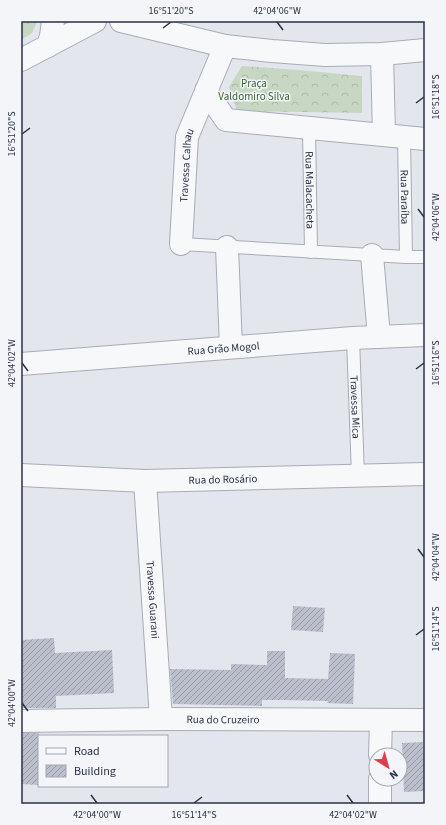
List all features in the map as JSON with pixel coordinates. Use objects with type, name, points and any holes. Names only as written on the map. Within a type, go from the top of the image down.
[{"type":"street","points":[[48,46],[53,21]]},
{"type":"street","points":[[21,60],[95,21]]},
{"type":"street","points":[[121,21],[225,46],[325,55],[382,54],[425,50]]},
{"type":"street","points":[[225,46],[206,91],[226,120],[425,139]]},
{"type":"street","points":[[382,54],[394,136]]},
{"type":"street","name":"Travessa Calhau","points":[[181,244],[187,137],[206,91]]},
{"type":"street","points":[[227,247],[231,348]]},
{"type":"street","points":[[372,255],[379,337]]},
{"type":"street","name":"Rua Grão Mogol","points":[[21,364],[353,338],[425,335]]},
{"type":"street","name":"Rua do Rosário","points":[[21,475],[145,481],[425,474]]},
{"type":"street","name":"Travessa Guarani","points":[[145,481],[161,719]]},
{"type":"street","name":"Rua do Cruzeiro","points":[[21,721],[161,719],[425,720]]},
{"type":"street","points":[[380,747],[381,720]]},
{"type":"street","points":[[380,787],[380,804]]},
{"type":"lane","name":"Rua Malacacheta","points":[[309,128],[311,252]]},
{"type":"lane","name":"Rua Paraíba","points":[[394,136],[406,257]]},
{"type":"lane","points":[[181,244],[425,257]]},
{"type":"lane","name":"Travessa Mica","points":[[353,338],[358,476]]},
{"type":"green space","points":[[21,21],[37,22],[31,34],[21,40]]},
{"type":"green space","name":"Praça Valdomiro Silva","points":[[242,66],[362,76],[362,113],[237,111],[229,87]]},
{"type":"building","points":[[293,606],[325,608],[323,632],[291,630]]},
{"type":"building","points":[[54,638],[55,653],[112,650],[114,693],[56,696],[56,708],[21,708],[21,640]]},
{"type":"building","points":[[267,651],[285,651],[285,678],[328,679],[330,653],[355,654],[353,704],[327,703],[328,701],[262,700],[262,706],[173,704],[170,669],[231,670],[231,664],[267,665]]},
{"type":"building","points":[[23,733],[39,733],[38,785],[21,784]]},
{"type":"building","points":[[423,742],[425,791],[404,792],[404,787],[408,787],[408,747],[402,747],[402,743]]}]
